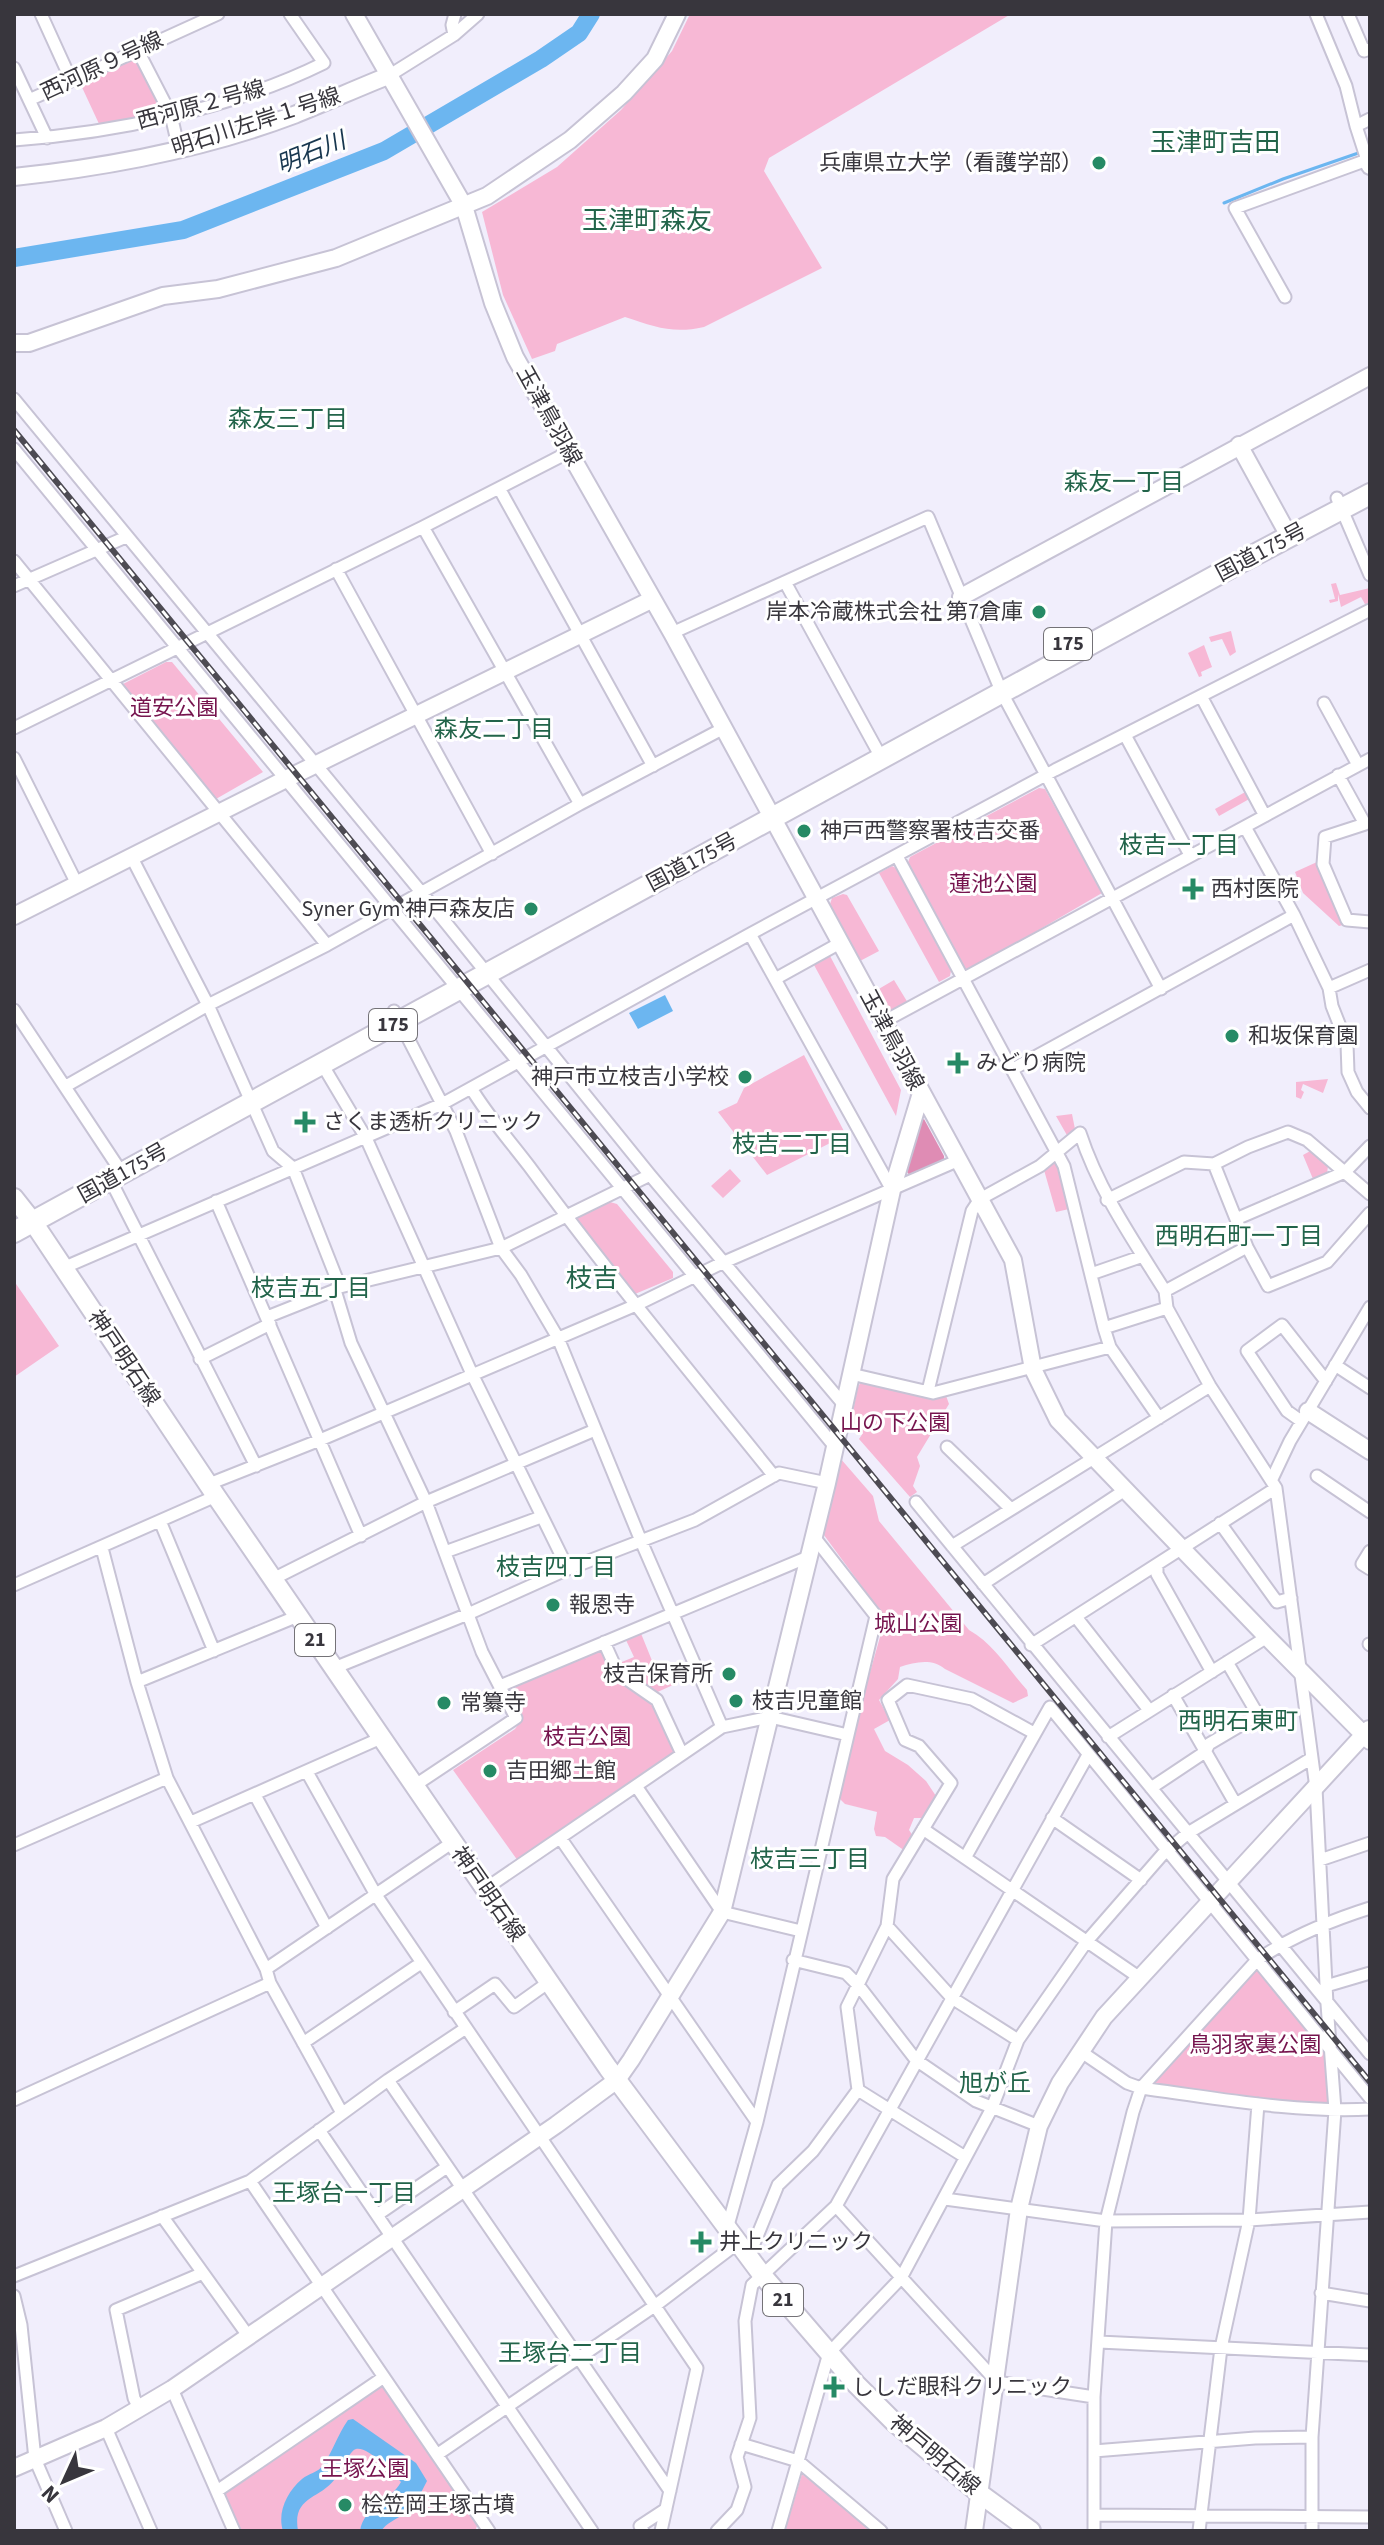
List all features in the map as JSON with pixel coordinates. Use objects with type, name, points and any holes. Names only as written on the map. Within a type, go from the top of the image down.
[{"type":"highway","name":"国道175号","points":[[1340,504],[1370,480]]},
{"type":"highway","name":"国道175号","points":[[14,1232],[21,1212],[116,1171],[1287,531],[1340,504],[1370,494]]},
{"type":"highway","name":"国道175号","points":[[249,1096],[322,1064],[397,1016]]},
{"type":"main road","name":"神戸明石線","points":[[21,1212],[63,1268],[617,2080],[763,2276],[893,2421],[979,2493],[1031,2531]]},
{"type":"street","points":[[41,14],[71,80]]},
{"type":"street","name":"西河原９号線","points":[[29,100],[218,14]]},
{"type":"street","name":"西河原２号線","points":[[14,140],[104,130],[171,115],[284,83],[324,63],[290,14]]},
{"type":"street","name":"玉津鳥羽線","points":[[354,14],[464,206],[503,330],[672,633],[1013,1260],[1033,1369],[1058,1420],[1267,1637],[1368,1734]]},
{"type":"street","points":[[454,35],[452,25],[455,14]]},
{"type":"street","name":"明石川左岸１号線","points":[[14,177],[69,171],[179,150],[292,115],[390,75],[454,35],[478,14]]},
{"type":"street","points":[[14,343],[29,343],[163,296],[218,289],[336,258],[464,206],[499,188],[570,140],[598,116],[655,59],[677,14]]},
{"type":"street","points":[[1285,297],[1235,208],[1369,161],[1346,86],[1316,14]]},
{"type":"street","points":[[1348,14],[1364,51],[1370,49]]},
{"type":"street","points":[[137,49],[171,115],[179,150]]},
{"type":"street","points":[[14,68],[47,138]]},
{"type":"street","points":[[1356,126],[1370,119]]},
{"type":"street","points":[[961,597],[1370,376]]},
{"type":"street","points":[[14,399],[722,1263],[844,1405]]},
{"type":"street","points":[[1239,445],[1287,531]]},
{"type":"street","points":[[14,728],[569,452]]},
{"type":"street","points":[[16,457],[456,984],[835,1447]]},
{"type":"street","points":[[499,488],[653,766]]},
{"type":"street","points":[[1340,504],[1370,575]]},
{"type":"street","points":[[672,633],[928,517],[1000,688],[1161,989]]},
{"type":"street","points":[[423,527],[580,804]]},
{"type":"street","points":[[14,586],[126,537]]},
{"type":"street","points":[[14,561],[327,945]]},
{"type":"street","points":[[336,569],[492,854]]},
{"type":"street","points":[[785,582],[880,754]]},
{"type":"street","points":[[14,916],[315,764],[651,600]]},
{"type":"street","points":[[63,1268],[442,1104],[1047,775],[1370,610]]},
{"type":"street","points":[[1201,696],[1265,816]]},
{"type":"street","points":[[1324,703],[1358,765]]},
{"type":"street","points":[[66,1086],[208,1005],[327,945],[724,728]]},
{"type":"street","points":[[1125,735],[1190,855]]},
{"type":"street","points":[[14,758],[77,884]]},
{"type":"street","points":[[883,1022],[1370,759]]},
{"type":"street","points":[[1338,775],[1365,824],[1325,837],[1323,864],[1347,920],[1370,922]]},
{"type":"street","points":[[1245,827],[1294,915],[1329,988],[1332,1006],[1347,1044],[1348,1072],[1357,1092],[1370,1108]]},
{"type":"street","points":[[897,856],[1064,1166],[1110,1347],[1159,1418]]},
{"type":"street","points":[[132,858],[208,1005],[273,1151],[293,1168],[337,1289],[351,1343],[426,1502],[482,1652],[516,1718],[414,1786]]},
{"type":"street","points":[[1013,1069],[1294,915]]},
{"type":"street","points":[[750,934],[892,1190]]},
{"type":"street","points":[[775,979],[840,943]]},
{"type":"street","points":[[1329,988],[1370,970]]},
{"type":"street","points":[[14,1010],[66,1086],[116,1171],[138,1236],[256,1466]]},
{"type":"street","points":[[397,1016],[456,1131],[501,1248],[521,1275],[558,1338],[722,1727]]},
{"type":"street","points":[[322,1064],[366,1138],[472,1374],[568,1569]]},
{"type":"street","points":[[471,1088],[489,1118],[565,1216],[774,1476]]},
{"type":"street","points":[[14,2468],[106,2428],[172,2389],[463,2191],[617,2080],[722,1912],[827,1483],[892,1190],[921,1093]]},
{"type":"street","points":[[1107,1200],[1184,1162],[1214,1164],[1288,1132],[1307,1140],[1370,1194]]},
{"type":"street","points":[[928,1391],[972,1211],[980,1199],[1040,1166],[1080,1133],[1107,1200],[1165,1291],[1167,1308],[1210,1386],[1274,1483],[1316,1788],[1335,2110],[1312,2437],[1312,2531]]},
{"type":"street","points":[[1236,1219],[1345,1172],[1370,1146]]},
{"type":"street","points":[[14,1585],[160,1521],[256,1466],[636,1305],[722,1263],[959,1160]]},
{"type":"street","points":[[1214,1164],[1247,1247],[1268,1286],[1327,1262],[1370,1213]]},
{"type":"street","points":[[200,1359],[268,1321],[337,1289],[501,1248],[650,1175]]},
{"type":"street","points":[[216,1201],[361,1536]]},
{"type":"street","points":[[1165,1291],[1247,1247]]},
{"type":"street","points":[[1091,1274],[1143,1256]]},
{"type":"street","points":[[1031,1645],[1220,1523],[1274,1483],[1304,1416],[1370,1307]]},
{"type":"street","points":[[1104,1328],[1167,1308]]},
{"type":"street","points":[[1326,1381],[1282,1325],[1247,1351],[1287,1411],[1304,1416],[1370,1451]]},
{"type":"street","points":[[851,1374],[933,1393],[1110,1347]]},
{"type":"street","points":[[1335,1365],[1370,1388]]},
{"type":"street","points":[[952,1546],[1210,1386]]},
{"type":"street","points":[[273,1579],[426,1502],[595,1430]]},
{"type":"street","points":[[947,1447],[1011,1509]]},
{"type":"street","points":[[334,1668],[468,1614],[568,1569],[695,1520],[779,1473],[827,1483]]},
{"type":"street","points":[[1317,1476],[1370,1512]]},
{"type":"street","points":[[983,1584],[1125,1490]]},
{"type":"street","points":[[916,1502],[1327,2004],[1365,2040],[1370,2054]]},
{"type":"street","points":[[445,1552],[541,1517]]},
{"type":"street","points":[[160,1521],[214,1651]]},
{"type":"street","points":[[1220,1523],[1277,1602],[1291,1598]]},
{"type":"street","points":[[739,2242],[757,2122],[876,1616],[814,1537]]},
{"type":"street","points":[[102,1548],[137,1682],[167,1778],[266,1969],[270,1983],[342,2113]]},
{"type":"street","points":[[1370,1551],[1362,1564],[1370,1569]]},
{"type":"street","points":[[500,1686],[808,1557]]},
{"type":"street","points":[[1157,1565],[1157,1574],[1212,1672]]},
{"type":"street","points":[[137,1682],[298,1616]]},
{"type":"street","points":[[1076,1617],[1149,1710]]},
{"type":"street","points":[[1108,1737],[1267,1637]]},
{"type":"street","points":[[604,1642],[618,1673],[657,1700],[682,1754]]},
{"type":"street","points":[[1151,1788],[1205,1752],[1209,1744],[1258,1715],[1227,1662]]},
{"type":"street","points":[[438,2454],[656,2305],[739,2242],[778,2185],[813,2151],[858,2090],[847,2007],[887,1926],[893,1879],[951,1783],[919,1746],[905,1740],[888,1700],[907,1685],[972,1699],[1034,1733]]},
{"type":"street","points":[[1173,1695],[1235,1803]]},
{"type":"street","points":[[965,1858],[1050,1707],[1370,2098]]},
{"type":"street","points":[[485,1889],[722,1727],[770,1717],[848,1735]]},
{"type":"street","points":[[974,2531],[1019,2209],[1039,2126],[1060,2083],[1092,2032],[1368,1734]]},
{"type":"street","points":[[191,1822],[381,1738]]},
{"type":"street","points":[[717,2531],[737,2510],[745,2487],[737,2457],[750,2418],[745,2321],[752,2285],[836,2206],[1088,1755]]},
{"type":"street","points":[[778,2531],[829,2353],[901,2278],[992,2108],[1018,2040],[1087,1941],[1168,1850],[1188,1833],[1312,1758]]},
{"type":"street","points":[[307,1772],[376,1895],[697,2368],[661,2531]]},
{"type":"street","points":[[16,1840],[167,1778]]},
{"type":"street","points":[[636,1786],[722,1912],[801,1931]]},
{"type":"street","points":[[255,1795],[327,1928]]},
{"type":"street","points":[[1052,1818],[1141,1880]]},
{"type":"street","points":[[923,1829],[1140,1978]]},
{"type":"street","points":[[561,1839],[757,2122]]},
{"type":"street","points":[[266,1969],[453,1842]]},
{"type":"street","points":[[1320,1860],[1370,1843]]},
{"type":"street","points":[[1094,2531],[1094,2397],[1106,2221],[1141,2088],[1257,1960],[1280,1944],[1323,1924],[1370,1908]]},
{"type":"street","points":[[887,1926],[952,1998],[1018,2040]]},
{"type":"street","points":[[793,1960],[846,1973],[916,2060],[976,2101],[1039,2126]]},
{"type":"street","points":[[303,2043],[421,1963]]},
{"type":"street","points":[[1326,1986],[1370,1973]]},
{"type":"street","points":[[454,2012],[495,1984],[514,2007],[549,1982]]},
{"type":"street","points":[[14,2100],[270,1983]]},
{"type":"street","points":[[14,2276],[250,2181],[388,2080],[466,2028]]},
{"type":"street","points":[[1080,2051],[1127,2083],[1141,2088],[1258,2104],[1335,2110],[1370,2109]]},
{"type":"street","points":[[388,2080],[670,2491]]},
{"type":"street","points":[[858,2090],[965,2157]]},
{"type":"street","points":[[1199,2531],[1221,2348],[1249,2220],[1258,2104]]},
{"type":"street","points":[[319,2130],[592,2531]]},
{"type":"street","points":[[377,2215],[447,2167]]},
{"type":"street","points":[[250,2181],[488,2531]]},
{"type":"street","points":[[945,2199],[1106,2221],[1249,2220],[1370,2212]]},
{"type":"street","points":[[836,2206],[997,2382],[1094,2397]]},
{"type":"street","points":[[162,2216],[249,2337]]},
{"type":"street","points":[[139,2408],[134,2398],[116,2310],[203,2273]]},
{"type":"street","points":[[1321,2293],[1370,2301]]},
{"type":"street","points":[[14,2296],[21,2325],[35,2459],[66,2531]]},
{"type":"street","points":[[1099,2342],[1370,2355]]},
{"type":"street","points":[[217,2491],[384,2377]]},
{"type":"street","points":[[172,2389],[234,2531]]},
{"type":"street","points":[[106,2428],[151,2531]]},
{"type":"street","points":[[1094,2451],[1255,2438],[1312,2437]]},
{"type":"street","points":[[741,2444],[798,2461],[881,2531]]},
{"type":"street","points":[[643,2531],[640,2526],[666,2509]]},
{"type":"street","points":[[1095,2515],[1370,2517]]},
{"type":"green space","points":[[690,14],[1011,14],[769,158],[764,171],[822,268],[704,327],[673,330],[625,317],[557,344],[555,351],[532,359],[503,295],[482,212],[557,167],[621,110],[672,51]]},
{"type":"green space","points":[[134,58],[138,60],[162,107],[159,112],[100,126],[80,83]]},
{"type":"green space","points":[[1336,583],[1340,595],[1370,588],[1370,604],[1366,606],[1361,597],[1341,607],[1338,594],[1338,601],[1330,603],[1329,600],[1335,599],[1331,584]]},
{"type":"green space","points":[[1231,631],[1236,652],[1230,656],[1222,639],[1211,642],[1209,637]]},
{"type":"green space","points":[[1204,645],[1212,667],[1201,672],[1202,676],[1199,677],[1188,653]]},
{"type":"green space","name":"道安公園","points":[[166,662],[172,662],[263,772],[216,799],[124,689],[123,684]]},
{"type":"green space","name":"蓮池公園","points":[[1039,788],[1045,789],[1102,893],[970,970],[961,967],[907,865],[910,857]]},
{"type":"green space","points":[[1247,791],[1251,798],[1219,816],[1215,809]]},
{"type":"green space","points":[[1317,862],[1343,925],[1339,926],[1303,893],[1295,872]]},
{"type":"green space","points":[[892,866],[896,868],[951,971],[950,976],[939,982],[879,873]]},
{"type":"green space","points":[[847,895],[879,951],[860,961],[830,904],[832,898]]},
{"type":"green space","points":[[830,956],[901,1090],[896,1116],[814,965]]},
{"type":"green space","points":[[894,980],[908,1003],[891,1013],[877,990]]},
{"type":"green space","points":[[804,1055],[846,1135],[767,1175],[718,1112],[737,1103],[744,1088]]},
{"type":"green space","points":[[1328,1079],[1323,1093],[1303,1084],[1301,1099],[1296,1097],[1296,1082]]},
{"type":"green space","points":[[1072,1114],[1075,1129],[1068,1137],[1056,1116]]},
{"type":"green space","points":[[1312,1150],[1328,1166],[1327,1174],[1313,1179],[1303,1155]]},
{"type":"green space","points":[[1056,1162],[1069,1209],[1056,1212],[1044,1170]]},
{"type":"green space","points":[[730,1169],[741,1181],[723,1198],[711,1186]]},
{"type":"green space","points":[[610,1202],[617,1204],[673,1272],[673,1278],[631,1293],[575,1224],[576,1218]]},
{"type":"green space","points":[[14,1281],[59,1346],[14,1377]]},
{"type":"green space","name":"山の下公園","points":[[862,1380],[929,1398],[945,1393],[949,1404],[917,1457],[920,1466],[913,1486],[917,1492],[910,1497],[859,1439],[863,1433],[851,1420]]},
{"type":"green space","name":"城山公園","points":[[840,1458],[873,1496],[879,1521],[969,1630],[1000,1657],[1027,1690],[1028,1696],[1013,1703],[935,1663],[900,1667],[898,1679],[879,1700],[890,1720],[874,1729],[885,1751],[908,1765],[926,1781],[936,1796],[922,1818],[914,1818],[909,1830],[913,1836],[905,1851],[885,1837],[876,1836],[877,1812],[845,1804],[839,1798],[848,1750],[880,1637],[881,1616],[821,1531]]},
{"type":"green space","name":"枝吉公園","points":[[640,1631],[655,1668],[663,1665],[673,1685],[651,1695],[674,1750],[673,1756],[518,1861],[453,1770],[515,1729],[522,1716],[513,1696],[517,1683],[593,1651],[602,1651],[613,1678],[622,1675],[617,1664],[634,1657],[625,1638]]},
{"type":"green space","name":"鳥羽家裏公園","points":[[1258,1969],[1326,2049],[1330,2105],[1157,2086],[1153,2081]]},
{"type":"green space","name":"王塚公園","points":[[377,2386],[386,2388],[478,2524],[475,2531],[238,2531],[222,2497],[226,2489]]},
{"type":"green space","points":[[802,2474],[874,2531],[785,2531]]},
{"type":"shaded area","points":[[924,1119],[944,1161],[911,1177],[907,1172],[918,1123]]},
{"type":"water","points":[[665,995],[673,1011],[638,1029],[629,1013]]},
{"type":"water","points":[[353,2419],[416,2463],[427,2481],[417,2500],[407,2512],[381,2531],[360,2531],[372,2510],[391,2495],[401,2482],[373,2456],[356,2449],[329,2486],[303,2505],[297,2520],[298,2531],[283,2531],[282,2510],[288,2496],[302,2479],[321,2468],[348,2420]]},
{"type":"waterway","name":"明石川","points":[[14,258],[183,230],[384,151],[541,59],[579,33],[591,14]]},
{"type":"waterway","points":[[1224,203],[1370,149]]},
{"type":"railway","points":[[14,430],[1370,2082]]},
{"type":"place","name":"兵庫県立大学（看護学部）","points":[[1099,163]]},
{"type":"place","name":"岸本冷蔵株式会社 第7倉庫","points":[[1039,612]]},
{"type":"place","name":"神戸西警察署枝吉交番","points":[[804,831]]},
{"type":"place","name":"西村医院","points":[[1193,889]]},
{"type":"place","name":"Syner Gym 神戸森友店","points":[[531,909]]},
{"type":"place","name":"和坂保育園","points":[[1232,1036]]},
{"type":"place","name":"みどり病院","points":[[958,1063]]},
{"type":"place","name":"神戸市立枝吉小学校","points":[[745,1077]]},
{"type":"place","name":"さくま透析クリニック","points":[[305,1122]]},
{"type":"place","name":"報恩寺","points":[[553,1605]]},
{"type":"place","name":"枝吉保育所","points":[[729,1674]]},
{"type":"place","name":"枝吉児童館","points":[[736,1701]]},
{"type":"place","name":"常纂寺","points":[[444,1703]]},
{"type":"place","name":"吉田郷土館","points":[[490,1771]]},
{"type":"place","name":"井上クリニック","points":[[701,2242]]},
{"type":"place","name":"ししだ眼科クリニック","points":[[834,2387]]},
{"type":"place","name":"桧笠岡王塚古墳","points":[[345,2505]]},
{"type":"district","name":"玉津町吉田","points":[[1215,142]]},
{"type":"district","name":"玉津町森友","points":[[647,220]]},
{"type":"district","name":"森友三丁目","points":[[288,419]]},
{"type":"district","name":"森友一丁目","points":[[1124,482]]},
{"type":"district","name":"森友二丁目","points":[[494,729]]},
{"type":"district","name":"枝吉一丁目","points":[[1179,845]]},
{"type":"district","name":"枝吉二丁目","points":[[792,1144]]},
{"type":"district","name":"西明石町一丁目","points":[[1239,1236]]},
{"type":"district","name":"枝吉","points":[[592,1278]]},
{"type":"district","name":"枝吉五丁目","points":[[311,1288]]},
{"type":"district","name":"枝吉四丁目","points":[[556,1567]]},
{"type":"district","name":"西明石東町","points":[[1238,1721]]},
{"type":"district","name":"枝吉三丁目","points":[[810,1859]]},
{"type":"district","name":"旭が丘","points":[[995,2083]]},
{"type":"district","name":"王塚台一丁目","points":[[344,2193]]},
{"type":"district","name":"王塚台二丁目","points":[[570,2353]]}]
